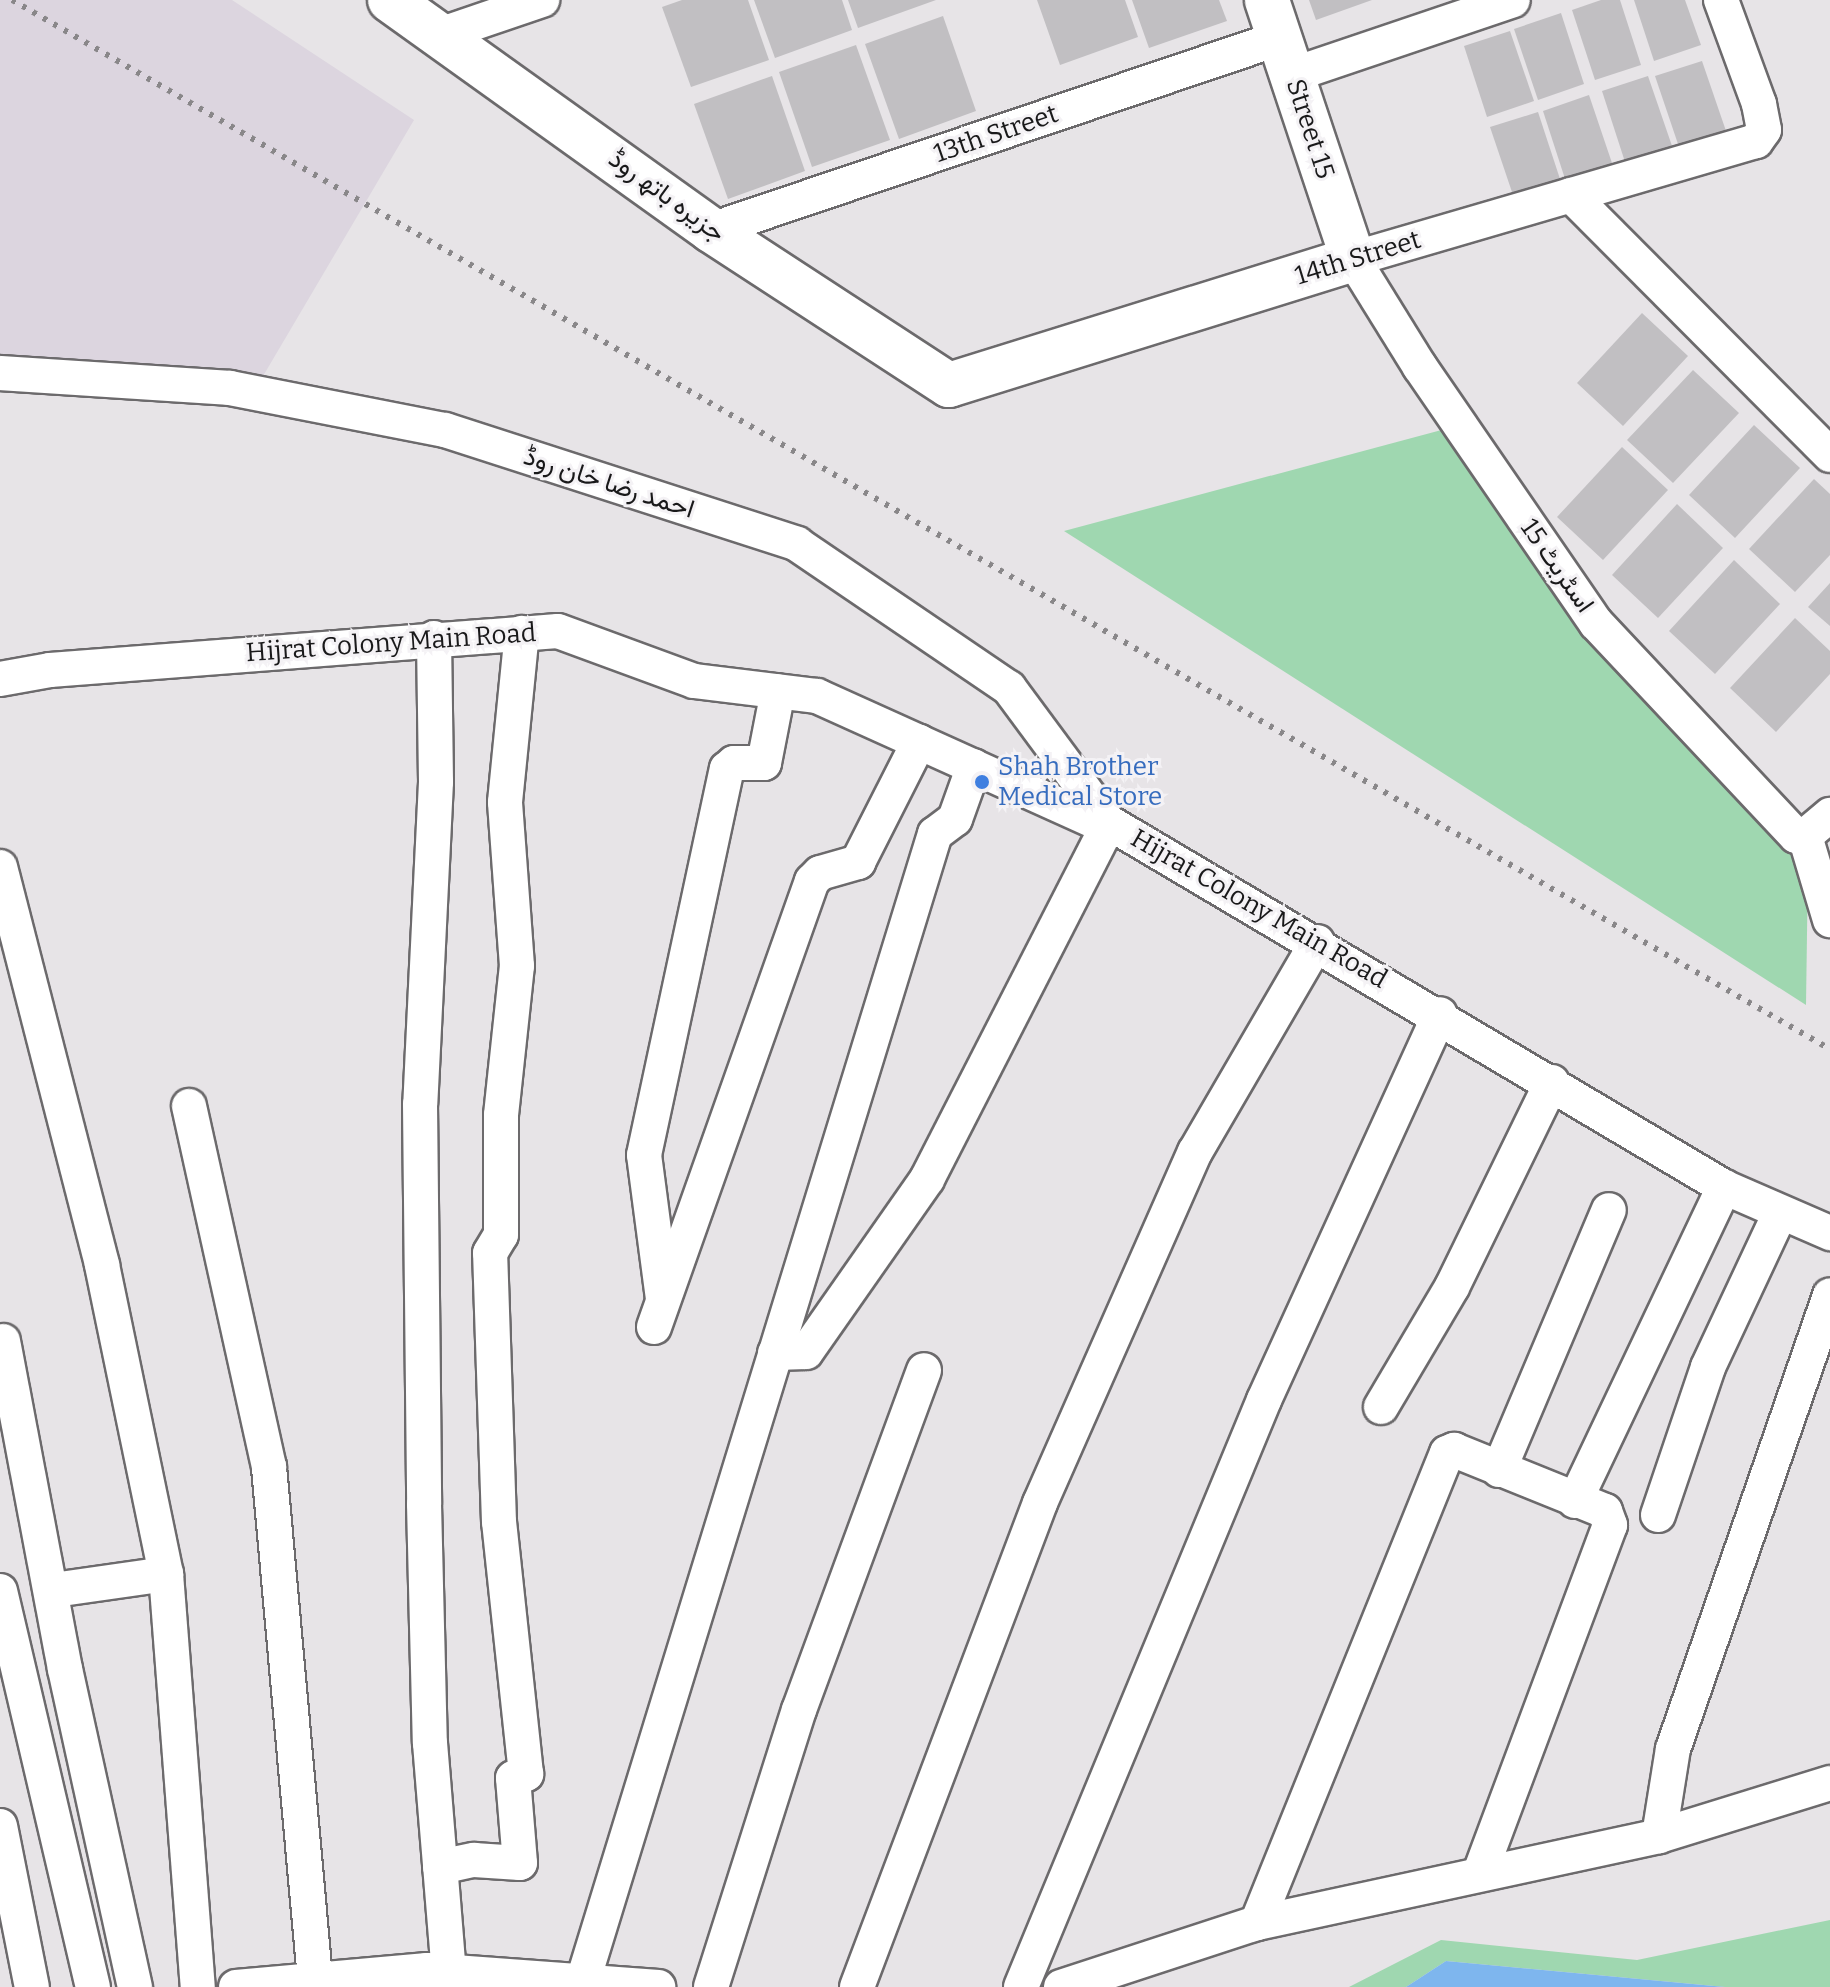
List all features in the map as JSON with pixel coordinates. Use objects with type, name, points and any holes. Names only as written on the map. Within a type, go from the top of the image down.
[{"type":"street","name":"جزیرہ باتھ روڈ","points":[[390,0],[442,34],[711,230],[949,385]]},
{"type":"street","points":[[442,34],[542,0]]},
{"type":"street","name":"13th Street","points":[[711,230],[1280,38],[1513,0]]},
{"type":"street","name":"14th Street","points":[[949,385],[1353,259],[1756,141],[1764,130],[1721,0]]},
{"type":"street","name":"Street 15","points":[[1280,38],[1353,259]]},
{"type":"street","points":[[1571,195],[1830,455]]},
{"type":"street","name":"اسٹریٹ 15","points":[[1353,259],[1420,367],[1596,623],[1796,836],[1817,825]]},
{"type":"street","name":"احمد رضا خان روڈ","points":[[0,373],[230,388],[445,430],[797,544],[1009,688],[1107,826]]},
{"type":"street","name":"Hijrat Colony Main Road","points":[[0,679],[434,638],[558,631],[694,681],[817,696],[1107,826],[1317,942],[1724,1187],[1830,1233]]},
{"type":"street","points":[[440,1867],[474,1860],[520,1863],[513,1778],[526,1774],[499,1522],[490,1253],[501,1235],[501,1115],[517,966],[505,802],[522,633]]},
{"type":"street","points":[[434,638],[436,782],[420,1104],[424,1504],[440,1867],[449,1973]]},
{"type":"street","points":[[778,691],[764,763],[734,763],[727,769],[644,1155],[658,1315],[812,881],[820,873],[858,862],[919,742]]},
{"type":"street","points":[[582,1984],[935,834],[955,819],[974,766]]},
{"type":"street","points":[[1817,825],[1830,920]]},
{"type":"street","points":[[775,1353],[806,1352],[927,1179],[1107,826]]},
{"type":"street","points":[[0,867],[102,1265],[166,1574],[198,1987]]},
{"type":"street","points":[[857,1987],[1040,1503],[1139,1278],[1195,1152],[1317,942]]},
{"type":"street","points":[[1021,1987],[1264,1400],[1440,1014]]},
{"type":"street","points":[[1381,1407],[1452,1287],[1552,1082]]},
{"type":"street","points":[[189,1106],[269,1467],[315,1978]]},
{"type":"street","points":[[1575,1501],[1724,1187]]},
{"type":"street","points":[[1499,1470],[1609,1210]]},
{"type":"street","points":[[1658,1515],[1708,1367],[1780,1213]]},
{"type":"street","points":[[1659,1836],[1673,1749],[1830,1295]]},
{"type":"street","points":[[3,1341],[54,1590],[65,1669],[135,1987]]},
{"type":"street","points":[[711,1987],[799,1710],[924,1370]]},
{"type":"street","points":[[1257,1923],[1447,1453],[1605,1511],[1610,1525],[1480,1873]]},
{"type":"street","points":[[54,1590],[166,1574]]},
{"type":"street","points":[[0,1591],[93,1987]]},
{"type":"street","points":[[1061,1987],[1257,1923],[1659,1836],[1830,1783]]},
{"type":"street","points":[[0,1826],[32,1987]]},
{"type":"street","points":[[236,1987],[315,1978],[449,1973],[658,1987]]},
{"type":"shaded area","points":[[0,0],[232,0],[414,120],[256,388],[0,376]]},
{"type":"green space","points":[[1449,428],[1808,862],[1806,1005],[1064,531]]},
{"type":"green space","points":[[1830,1920],[1830,1987],[1725,1987],[1446,1961],[1406,1987],[1349,1987],[1441,1940],[1637,1960]]},
{"type":"water","points":[[1446,1961],[1725,1987],[1406,1987]]},
{"type":"building","points":[[682,0],[748,0],[769,60],[691,87],[662,7]]},
{"type":"building","points":[[754,0],[842,0],[852,30],[775,58]]},
{"type":"building","points":[[848,0],[936,0],[858,28]]},
{"type":"building","points":[[1037,0],[1125,0],[1138,37],[1060,65]]},
{"type":"building","points":[[1132,0],[1219,0],[1227,21],[1149,48]]},
{"type":"building","points":[[1309,0],[1372,0],[1316,20]]},
{"type":"building","points":[[1601,0],[1620,0],[1641,65],[1595,80],[1572,10]]},
{"type":"building","points":[[1634,0],[1685,0],[1701,45],[1654,61]]},
{"type":"building","points":[[1561,13],[1584,84],[1538,100],[1514,29]]},
{"type":"building","points":[[943,16],[976,111],[899,139],[865,44]]},
{"type":"building","points":[[1510,31],[1534,101],[1487,117],[1464,46]]},
{"type":"building","points":[[856,45],[890,140],[812,167],[779,72]]},
{"type":"building","points":[[1702,61],[1726,131],[1679,147],[1655,76]]},
{"type":"building","points":[[772,76],[805,171],[728,199],[694,104]]},
{"type":"building","points":[[1648,76],[1672,146],[1625,162],[1602,91]]},
{"type":"building","points":[[1589,95],[1613,166],[1566,182],[1543,111]]},
{"type":"building","points":[[1538,112],[1561,182],[1514,198],[1490,127]]},
{"type":"building","points":[[1642,313],[1688,356],[1623,426],[1577,383]]},
{"type":"building","points":[[1693,370],[1739,413],[1673,483],[1627,440]]},
{"type":"building","points":[[1754,425],[1800,468],[1735,538],[1689,495]]},
{"type":"building","points":[[1622,447],[1668,490],[1603,560],[1557,517]]},
{"type":"building","points":[[1814,479],[1830,494],[1830,555],[1795,592],[1749,549]]},
{"type":"building","points":[[1677,504],[1723,548],[1658,618],[1612,575]]},
{"type":"building","points":[[1734,560],[1780,604],[1715,674],[1669,631]]},
{"type":"building","points":[[1830,583],[1830,626],[1808,607]]},
{"type":"building","points":[[1795,618],[1830,651],[1830,674],[1776,732],[1730,688]]},
{"type":"railway","points":[[12,0],[1830,1049]]},
{"type":"place","name":"Shah Brother Medical Store","points":[[982,782]]}]
